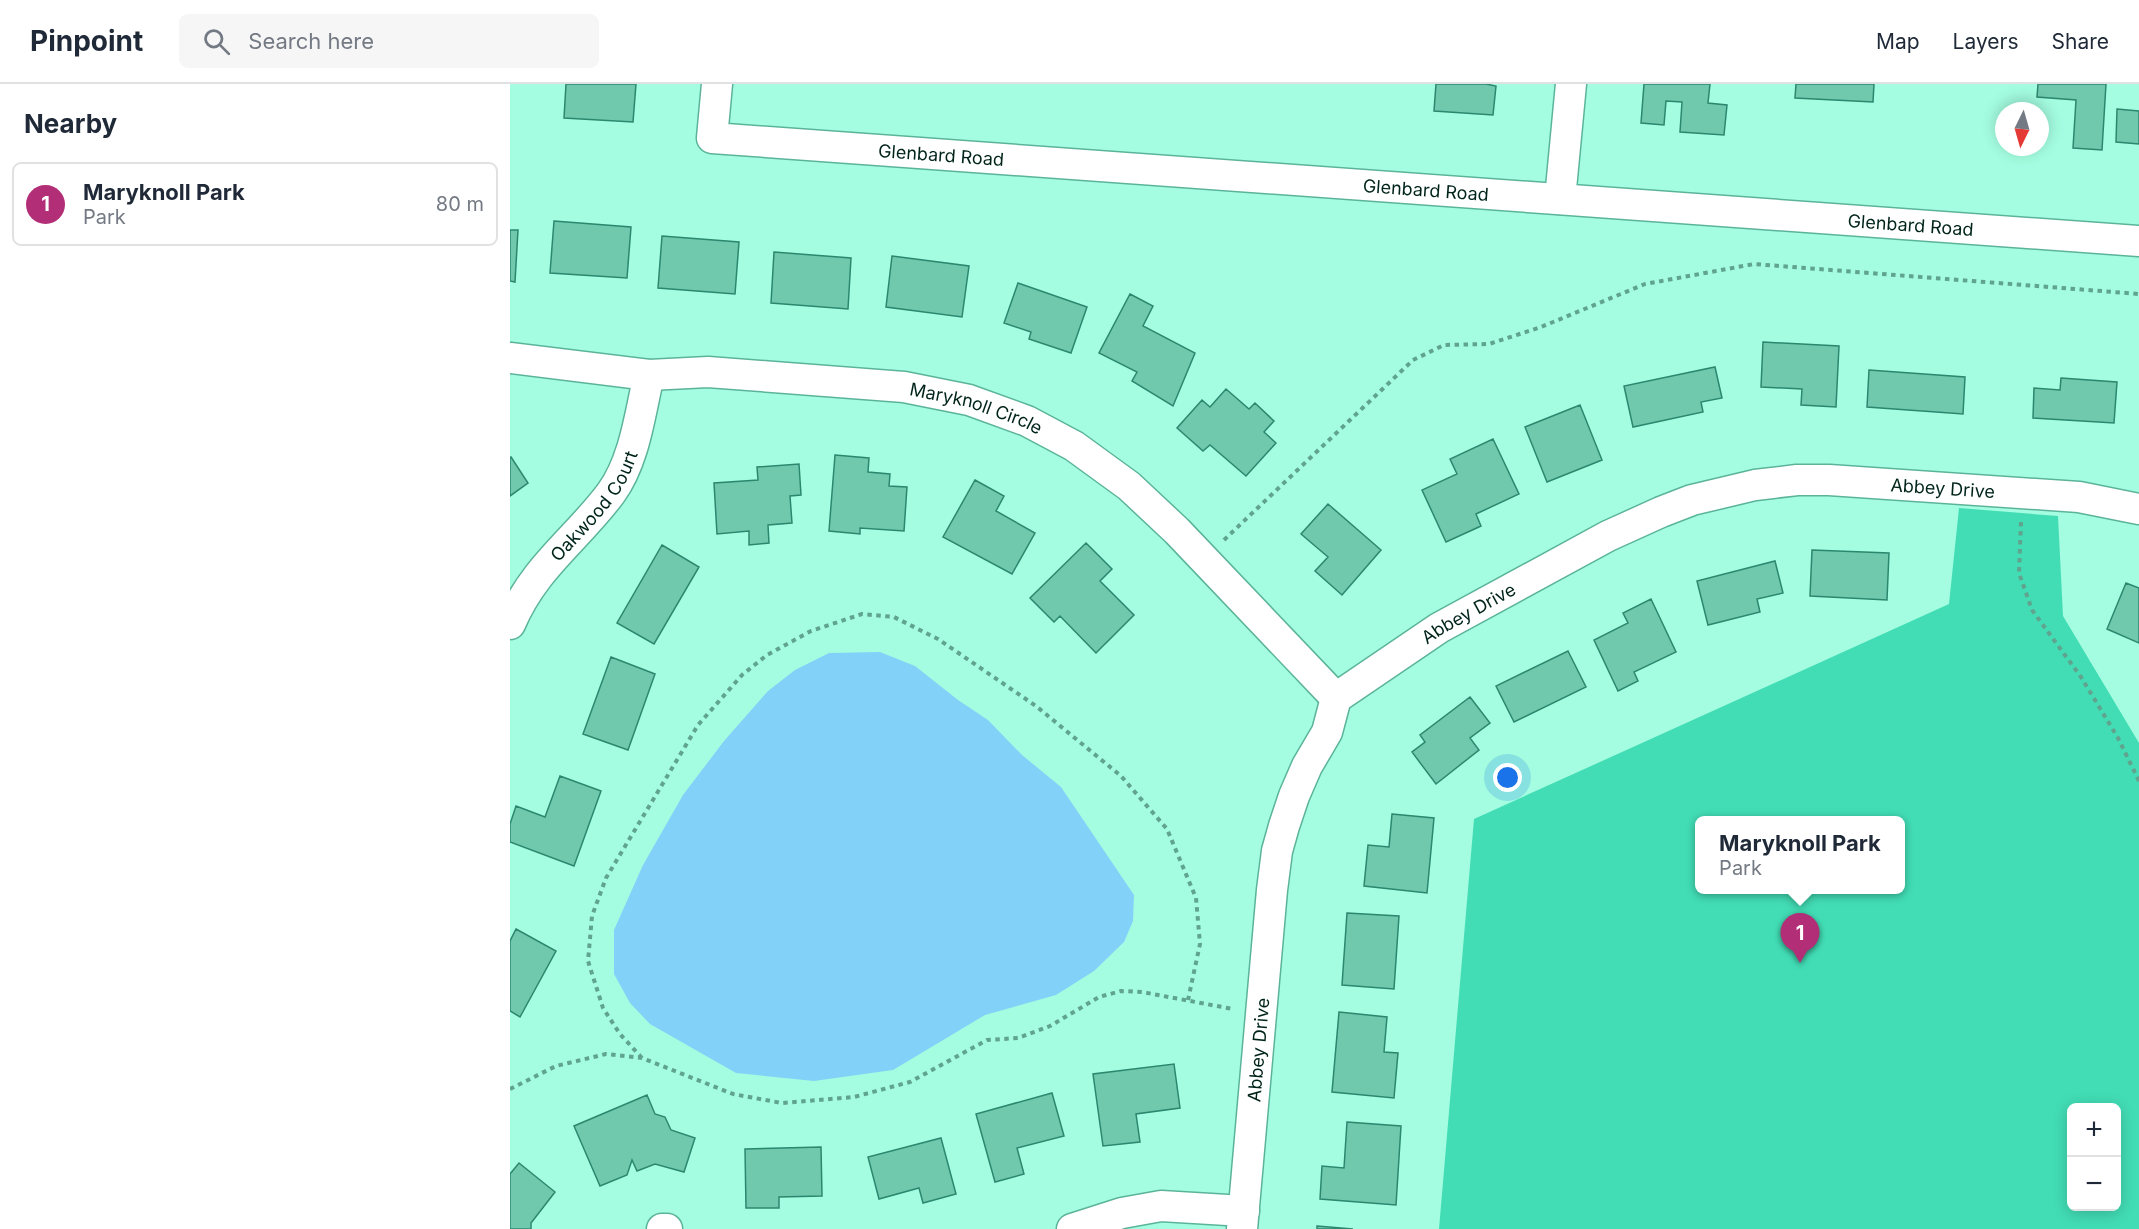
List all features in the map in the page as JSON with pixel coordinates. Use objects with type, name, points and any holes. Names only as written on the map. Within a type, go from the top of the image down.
[{"type":"street","name":"Glenbard Road","points":[[717,84],[712,138],[2139,241]]},
{"type":"street","points":[[1560,200],[1570,84]]},
{"type":"street","name":"Maryknoll Circle","points":[[510,358],[649,375],[708,372],[904,387],[969,400],[1027,421],[1082,452],[1129,486],[1204,559],[1336,698]]},
{"type":"street","name":"Oakwood Court","points":[[510,624],[523,596],[544,567],[613,491],[630,455],[649,375]]},
{"type":"street","name":"Abbey Drive","points":[[1243,1220],[1272,890],[1279,842],[1294,796],[1307,766],[1327,732],[1336,698],[1439,628],[1608,536],[1692,500],[1755,485],[1829,480],[2079,496],[2139,509]]},
{"type":"street","points":[[1072,1229],[1122,1213],[1161,1206],[1243,1220]]},
{"type":"street","points":[[662,1229],[667,1229]]},
{"type":"path","points":[[1204,559],[1413,360],[1444,345],[1489,344],[1541,327],[1645,284],[1754,264],[2139,294]]},
{"type":"path","points":[[2023,493],[2019,573],[2032,610],[2081,677],[2118,738],[2139,781]]},
{"type":"path","points":[[642,1058],[620,1034],[603,1008],[588,961],[592,916],[606,878],[698,725],[742,675],[767,655],[811,631],[862,614],[894,617],[939,639],[1036,706],[1122,776],[1167,829],[1196,898],[1200,944],[1188,1000]]},
{"type":"path","points":[[510,1089],[556,1066],[606,1054],[642,1058],[733,1094],[782,1103],[854,1097],[910,1082],[987,1041],[1018,1038],[1050,1026],[1099,997],[1121,991],[1142,992],[1261,1014]]},
{"type":"green space","points":[[1959,508],[2058,516],[2063,616],[2139,743],[2139,1229],[1439,1229],[1474,819],[1949,604]]},
{"type":"water","points":[[880,652],[915,666],[988,720],[1022,755],[1061,787],[1134,895],[1133,921],[1124,942],[1094,971],[1056,995],[985,1015],[893,1070],[814,1081],[736,1073],[650,1024],[630,1003],[614,974],[614,930],[643,865],[683,795],[724,741],[768,691],[795,670],[829,653]]},
{"type":"building","points":[[566,84],[636,84],[633,122],[564,118]]},
{"type":"building","points":[[1436,84],[1496,86],[1493,115],[1434,111]]},
{"type":"building","points":[[1644,84],[1710,84],[1708,103],[1727,105],[1724,135],[1680,132],[1682,102],[1666,101],[1664,125],[1641,123]]},
{"type":"building","points":[[1796,84],[1874,84],[1873,102],[1795,98]]},
{"type":"building","points":[[2038,84],[2106,84],[2102,150],[2073,148],[2076,100],[2037,97]]},
{"type":"building","points":[[2117,109],[2139,111],[2139,144],[2116,142]]},
{"type":"building","points":[[554,221],[631,227],[627,278],[550,273]]},
{"type":"building","points":[[510,230],[518,230],[515,282],[510,281]]},
{"type":"building","points":[[662,236],[739,242],[735,294],[658,288]]},
{"type":"building","points":[[774,252],[851,258],[848,309],[771,303]]},
{"type":"building","points":[[892,256],[969,266],[962,317],[886,307]]},
{"type":"building","points":[[1018,283],[1087,307],[1071,353],[1029,339],[1031,332],[1004,323]]},
{"type":"building","points":[[1130,294],[1153,306],[1143,326],[1195,353],[1173,406],[1132,381],[1137,372],[1099,353]]},
{"type":"building","points":[[1763,342],[1839,346],[1836,407],[1801,405],[1802,389],[1761,387]]},
{"type":"building","points":[[1715,367],[1722,398],[1701,402],[1703,412],[1633,427],[1624,386]]},
{"type":"building","points":[[1869,370],[1965,377],[1963,414],[1867,407]]},
{"type":"building","points":[[2061,378],[2117,382],[2114,423],[2033,418],[2034,388],[2060,390]]},
{"type":"building","points":[[1226,389],[1249,409],[1255,403],[1274,421],[1264,432],[1276,443],[1246,476],[1210,445],[1203,451],[1177,428],[1202,400],[1210,407]]},
{"type":"building","points":[[1580,405],[1602,460],[1547,482],[1525,427]]},
{"type":"building","points":[[1493,439],[1519,494],[1476,514],[1481,526],[1446,542],[1422,490],[1457,474],[1450,459]]},
{"type":"building","points":[[835,455],[869,458],[868,472],[890,474],[889,486],[907,487],[904,531],[860,528],[860,534],[829,531]]},
{"type":"building","points":[[510,458],[528,483],[510,496]]},
{"type":"building","points":[[799,464],[801,495],[790,496],[792,523],[768,525],[769,543],[749,545],[749,531],[717,534],[714,483],[758,480],[757,467]]},
{"type":"building","points":[[975,480],[1004,496],[996,511],[1035,533],[1012,574],[943,537]]},
{"type":"building","points":[[1328,504],[1381,550],[1342,595],[1315,571],[1328,557],[1301,534]]},
{"type":"building","points":[[1086,543],[1112,569],[1100,581],[1134,615],[1096,653],[1060,616],[1054,622],[1030,598]]},
{"type":"building","points":[[662,545],[699,567],[654,644],[617,623]]},
{"type":"building","points":[[1812,550],[1889,553],[1887,600],[1810,596]]},
{"type":"building","points":[[1775,561],[1783,593],[1757,599],[1760,612],[1708,625],[1697,581]]},
{"type":"building","points":[[2126,583],[2139,588],[2139,643],[2107,629]]},
{"type":"building","points":[[1651,599],[1676,652],[1634,672],[1638,681],[1618,691],[1594,640],[1628,623],[1623,613]]},
{"type":"building","points":[[1568,651],[1586,687],[1514,722],[1496,686]]},
{"type":"building","points":[[611,657],[655,674],[628,750],[583,734]]},
{"type":"building","points":[[1470,697],[1490,723],[1470,738],[1479,750],[1436,784],[1412,752],[1425,742],[1420,735]]},
{"type":"building","points":[[560,776],[601,791],[574,866],[510,842],[510,824],[516,806],[545,817]]},
{"type":"building","points":[[1392,814],[1434,818],[1427,893],[1364,886],[1368,845],[1389,847]]},
{"type":"building","points":[[1347,913],[1399,916],[1394,989],[1342,985]]},
{"type":"building","points":[[516,929],[556,951],[520,1017],[510,1011],[510,941]]},
{"type":"building","points":[[1339,1012],[1387,1017],[1384,1052],[1398,1053],[1394,1098],[1332,1092]]},
{"type":"building","points":[[1174,1064],[1180,1108],[1136,1114],[1140,1142],[1103,1146],[1093,1074]]},
{"type":"building","points":[[1052,1093],[1064,1136],[1017,1148],[1024,1174],[995,1182],[976,1114]]},
{"type":"building","points":[[647,1095],[655,1114],[665,1117],[671,1130],[695,1138],[684,1172],[655,1164],[637,1171],[632,1160],[627,1175],[600,1186],[574,1126]]},
{"type":"building","points":[[1347,1122],[1401,1126],[1396,1205],[1320,1199],[1322,1166],[1344,1168]]},
{"type":"building","points":[[941,1138],[956,1194],[923,1203],[919,1188],[879,1199],[868,1157]]},
{"type":"building","points":[[821,1147],[822,1196],[779,1197],[779,1208],[746,1208],[745,1149]]},
{"type":"building","points":[[519,1163],[555,1192],[531,1223],[531,1229],[510,1229],[510,1174]]},
{"type":"building","points":[[1317,1226],[1353,1229],[1317,1229]]},
{"type":"place","name":"Maryknoll Park","points":[[1800,963]]}]
